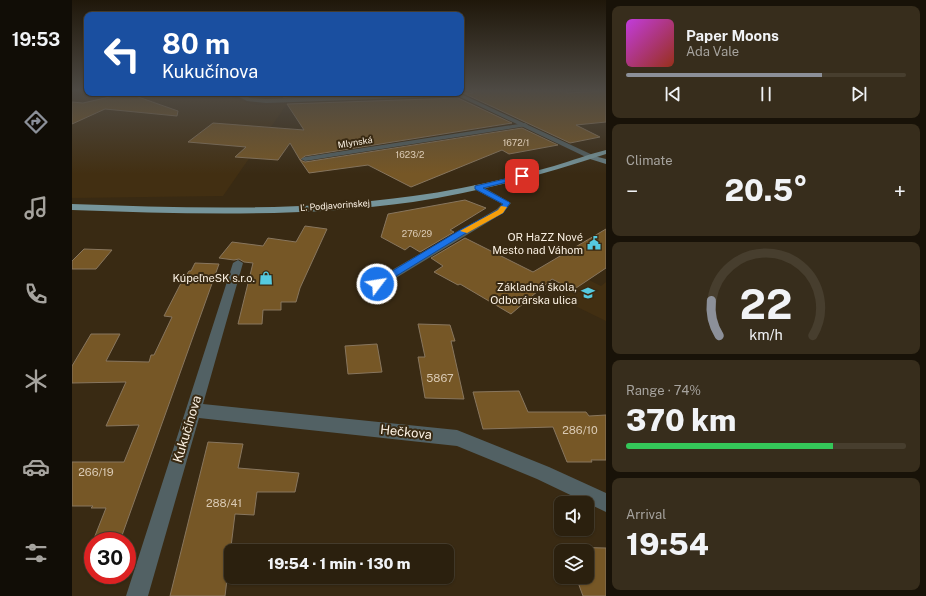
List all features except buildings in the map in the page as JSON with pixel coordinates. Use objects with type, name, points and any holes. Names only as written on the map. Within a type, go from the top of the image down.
[{"type":"main road","name":"Ľ. Podjavorinskej","points":[[72,207],[249,210],[325,207],[412,199],[477,187],[566,166],[606,152]]},
{"type":"main road","points":[[593,156],[606,162]]},
{"type":"street","points":[[512,119],[593,156]]},
{"type":"street","name":"Mlynská","points":[[305,159],[525,125]]},
{"type":"street","points":[[377,284],[500,211],[507,203],[477,187]]},
{"type":"street","name":"Kukučínova","points":[[137,596],[238,263]]},
{"type":"street","name":"Hečkova","points":[[193,410],[457,438],[543,473],[606,503]]},
{"type":"shaded area","points":[[72,119],[277,119],[223,196],[72,198]]},
{"type":"shaded area","name":"Základná škola, Odborárska ulica","points":[[585,278],[601,286],[606,282],[606,321],[563,300]]},
{"type":"slow traffic","points":[[464,231],[500,211],[504,207]]},
{"type":"place","name":"OR HaZZ Nové Mesto nad Váhom","points":[[594,243]]},
{"type":"place","name":"KúpeľneSK s.r.o.","points":[[266,278]]},
{"type":"place","name":"Základná škola, Odborárska ulica","points":[[588,293]]},
{"type":"route","points":[[377,284],[500,211],[507,203],[477,187],[522,176]]}]
